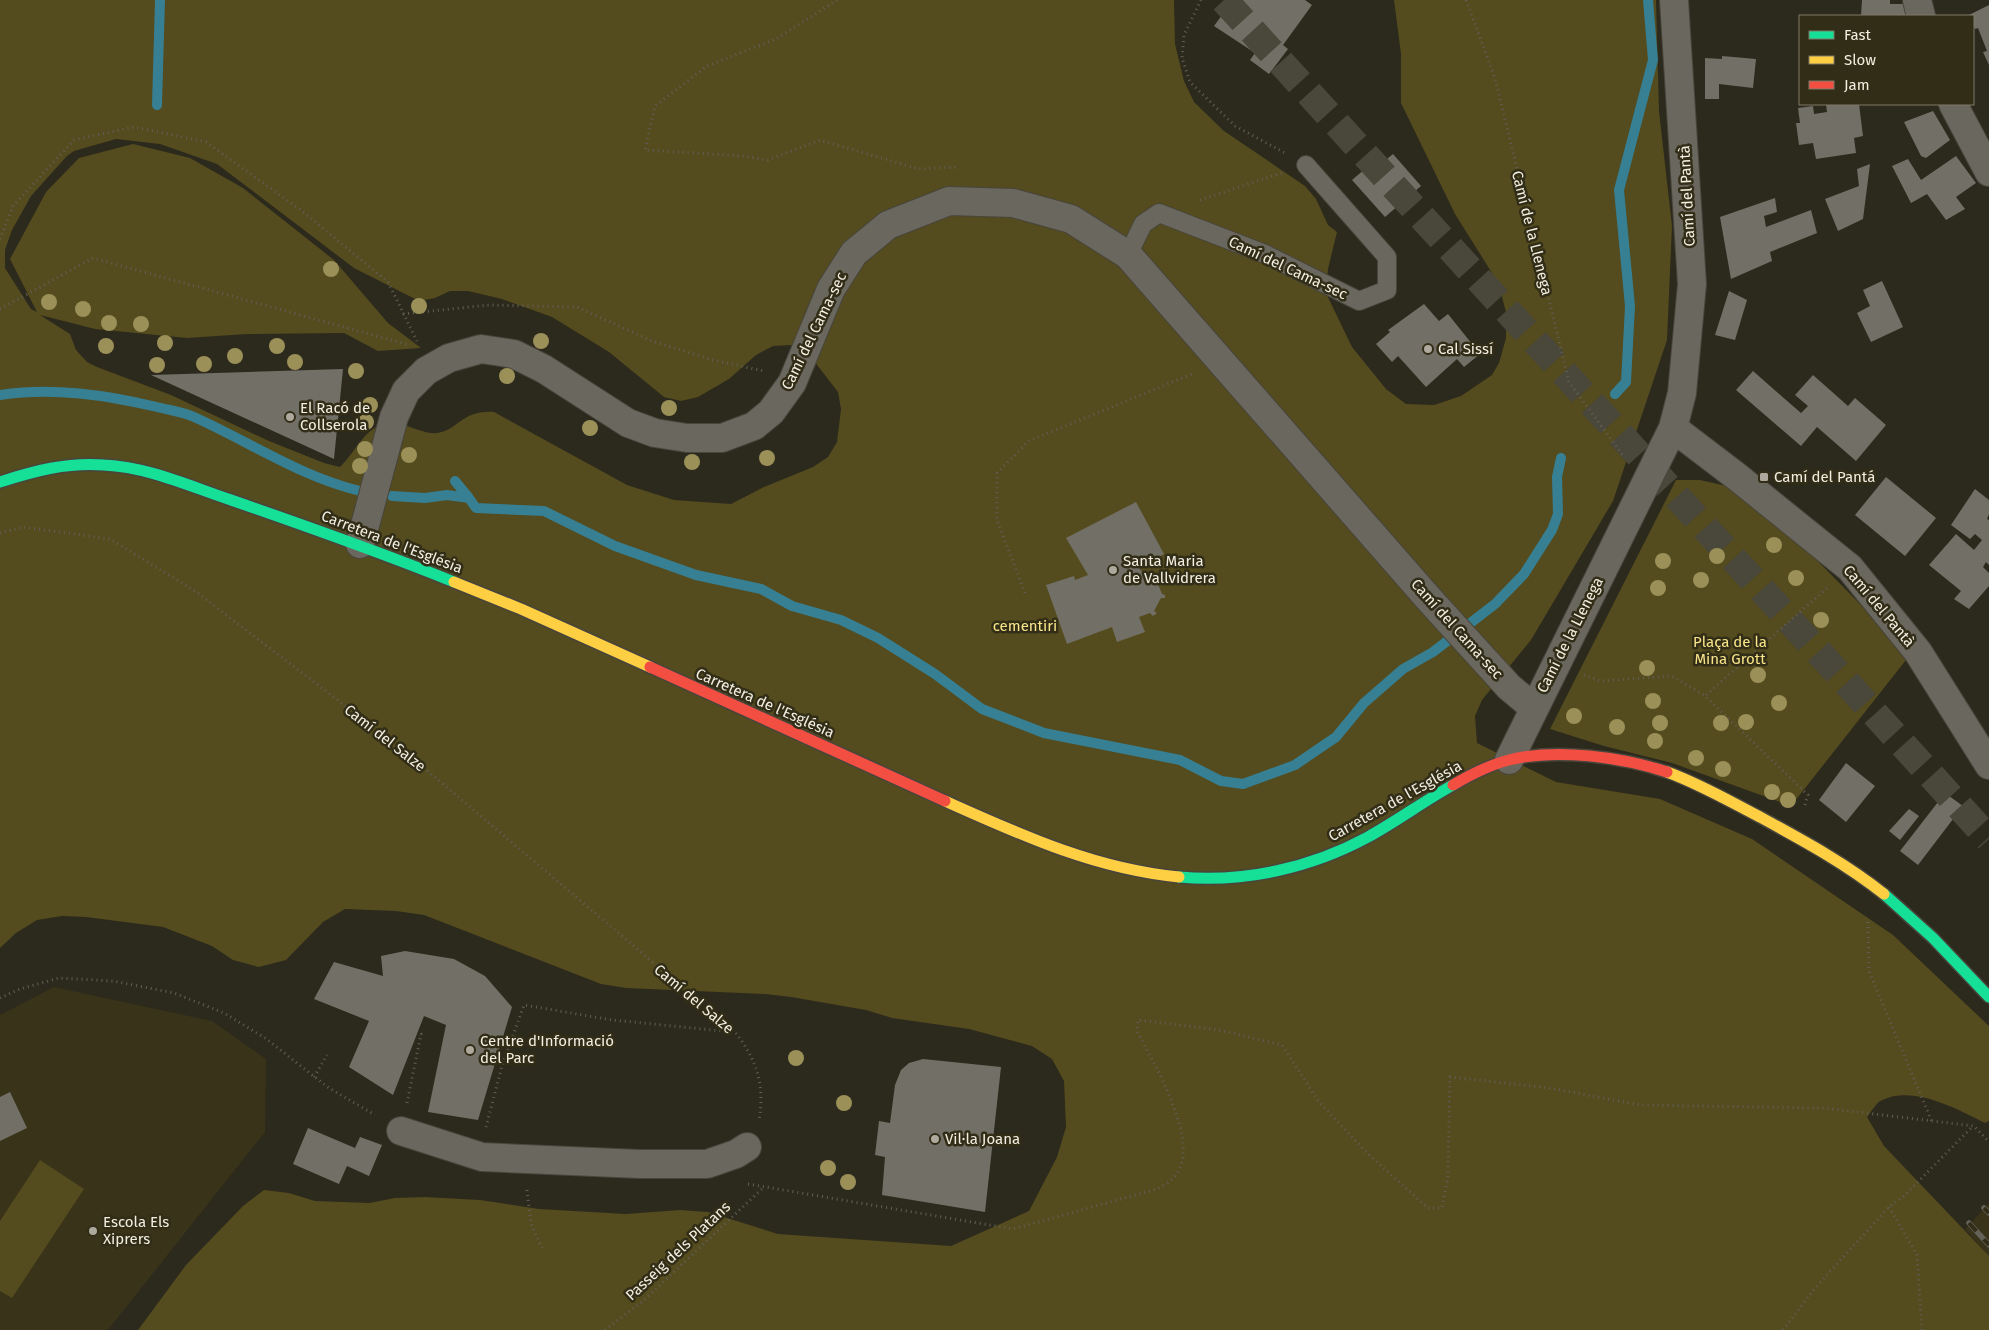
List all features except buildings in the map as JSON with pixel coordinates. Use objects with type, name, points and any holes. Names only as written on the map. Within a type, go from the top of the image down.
[{"type":"main road","name":"Carretera de l'Església","points":[[0,482],[52,466],[87,462],[117,465],[143,470],[360,544],[521,609],[1018,834],[1070,854],[1126,870],[1167,876],[1230,877],[1268,874],[1308,864],[1349,847],[1378,831],[1459,780],[1509,760],[1553,756],[1585,756],[1658,770],[1692,783],[1827,853],[1878,890],[1931,937],[1989,997]]},
{"type":"street","name":"Camí del Pantà","points":[[1674,0],[1692,284],[1682,392],[1673,428],[1850,568],[1918,652],[1989,765]]},
{"type":"street","points":[[1917,0],[1921,15]]},
{"type":"street","points":[[1955,105],[1989,172]]},
{"type":"street","name":"Camí del Cama-sec","points":[[360,544],[394,418],[406,391],[426,370],[449,358],[481,349],[514,354],[544,369],[628,423],[655,433],[687,438],[722,438],[754,426],[771,412],[792,383],[831,289],[854,253],[888,225],[949,201],[1013,203],[1071,219],[1128,255],[1428,598],[1509,686],[1533,708]]},
{"type":"street","name":"Camí de la Llenega","points":[[1509,760],[1533,708],[1673,428]]},
{"type":"street","points":[[401,1131],[482,1157],[679,1165],[707,1164],[724,1160],[747,1146]]},
{"type":"lane","name":"Camí del Cama-sec","points":[[1159,213],[1266,254],[1358,301],[1387,290],[1387,257],[1306,165]]},
{"type":"lane","points":[[1128,255],[1143,224],[1159,213]]},
{"type":"path","points":[[837,0],[776,39],[707,66],[655,106],[645,150],[744,156],[768,160],[820,140],[919,169],[954,167],[962,170]]},
{"type":"path","points":[[1201,0],[1184,35],[1182,58],[1190,82],[1235,126],[1306,165]]},
{"type":"path","name":"Camí de la Llenega","points":[[1466,0],[1495,78],[1569,382],[1622,453]]},
{"type":"path","points":[[0,239],[12,206],[74,140],[134,126],[206,142],[302,211],[388,282],[420,348]]},
{"type":"path","points":[[1159,213],[1306,165]]},
{"type":"path","points":[[0,309],[93,258],[420,348],[449,358]]},
{"type":"path","points":[[403,314],[490,305],[577,307],[652,341],[713,360],[753,367]]},
{"type":"path","points":[[1024,593],[997,520],[997,473],[1029,441],[1220,362]]},
{"type":"path","name":"Camí del Salze","points":[[0,533],[23,527],[110,539],[195,591],[403,750],[735,1032],[754,1063],[762,1085],[762,1104],[759,1120],[754,1136],[747,1146]]},
{"type":"path","points":[[1705,696],[1850,568]]},
{"type":"path","points":[[1600,681],[1672,676],[1705,696],[1808,795],[1804,809]]},
{"type":"path","points":[[1878,890],[1866,927],[1869,971],[1932,1122],[1974,1126],[1989,1142]]},
{"type":"path","points":[[0,998],[20,989],[59,978],[113,982],[174,993],[224,1013],[265,1038],[329,1088],[401,1131],[421,1034],[418,1032]]},
{"type":"path","points":[[482,1157],[483,1139],[502,1066],[524,1005],[612,1020],[735,1032]]},
{"type":"path","name":"Passeig dels Platans","points":[[605,1330],[642,1302],[764,1187],[1012,1229],[1157,1189],[1174,1178],[1182,1164],[1183,1138],[1170,1094],[1137,1031],[1138,1020],[1219,1030],[1282,1045],[1318,1102],[1367,1153],[1428,1208],[1442,1208],[1448,1176],[1450,1077],[1550,1088],[1640,1105],[1824,1108],[1932,1122]]},
{"type":"path","points":[[314,1077],[327,1055]]},
{"type":"path","points":[[1784,1330],[1815,1288],[1889,1208],[1904,1196],[1974,1126]]},
{"type":"path","points":[[526,1186],[531,1224],[542,1248]]},
{"type":"path","points":[[1889,1208],[1917,1255],[1922,1330]]},
{"type":"shaded area","name":"Escola Els Xiprers","points":[[54,987],[212,1021],[266,1059],[265,1132],[108,1330],[0,1330],[0,1015]]},
{"type":"shaded area","points":[[1989,1204],[1989,1256],[1965,1229]]},
{"type":"green space","name":"cementiri","points":[[0,0],[1174,0],[1175,44],[1184,81],[1194,102],[1224,131],[1305,186],[1316,199],[1328,225],[1337,232],[1328,269],[1326,293],[1352,347],[1386,389],[1406,404],[1434,405],[1461,396],[1492,375],[1499,363],[1506,338],[1506,312],[1492,273],[1455,214],[1401,103],[1401,54],[1394,0],[1656,0],[1659,111],[1672,226],[1667,340],[1613,501],[1531,640],[1482,700],[1475,716],[1477,743],[1556,782],[1660,799],[1752,839],[1893,935],[1989,1026],[1989,1121],[1985,1123],[1933,1100],[1905,1095],[1891,1097],[1879,1102],[1867,1117],[1884,1146],[1989,1256],[1989,1330],[138,1330],[186,1265],[243,1206],[264,1190],[289,1193],[315,1201],[369,1203],[395,1198],[425,1197],[480,1200],[539,1209],[626,1214],[680,1210],[708,1212],[778,1234],[951,1246],[1029,1211],[1057,1157],[1066,1127],[1064,1081],[1052,1059],[1032,1046],[969,1029],[892,1018],[866,1010],[791,997],[765,994],[626,988],[601,984],[424,915],[396,911],[345,909],[323,922],[286,960],[259,967],[233,960],[212,946],[163,927],[86,917],[62,916],[37,920],[16,933],[0,948]],"holes":[[[116,139],[160,144],[217,164],[354,268],[419,301],[435,298],[450,291],[468,291],[502,299],[552,317],[609,352],[664,397],[681,401],[698,397],[729,379],[756,355],[773,346],[791,345],[807,352],[838,392],[841,409],[837,442],[828,457],[813,467],[764,487],[731,504],[674,500],[627,485],[494,412],[474,414],[451,428],[437,433],[425,432],[407,426],[382,425],[367,434],[340,467],[324,463],[269,441],[171,395],[97,367],[87,362],[76,350],[70,334],[40,315],[95,329],[187,338],[247,334],[344,333],[378,351],[421,348],[388,323],[334,260],[243,188],[190,158],[133,144],[79,158],[46,192],[10,259],[37,312],[31,309],[5,268],[5,250],[12,230],[31,196],[67,156],[74,151]]]},
{"type":"green space","name":"Plaça de la Mina Grott","points":[[1676,480],[1700,480],[1749,491],[1860,604],[1906,660],[1791,806],[1672,763],[1604,746],[1550,729]]},
{"type":"green space","points":[[40,1160],[84,1189],[12,1298],[0,1291],[0,1221]]},
{"type":"waterway","points":[[157,105],[160,0]]},
{"type":"waterway","points":[[1615,394],[1626,382],[1630,306],[1619,190],[1653,60],[1648,0]]},
{"type":"waterway","points":[[0,395],[60,392],[118,399],[181,412],[215,427],[295,468],[338,485],[360,491]]},
{"type":"waterway","points":[[392,496],[425,498],[447,495],[469,498],[476,508],[544,511],[615,546],[696,575],[761,589],[792,606],[841,620],[878,638],[935,674],[982,709],[1044,733],[1180,760],[1221,781],[1243,784],[1295,765],[1336,737],[1364,703],[1403,669],[1433,652],[1495,604],[1524,574],[1552,530],[1558,514],[1557,477],[1561,458]]},
{"type":"waterway","points":[[455,481],[469,498]]},
{"type":"tunnel","points":[[1224,0],[1989,839]]},
{"type":"railway","points":[[1984,1208],[1989,1213]]},
{"type":"railway","points":[[1969,1223],[1989,1245]]},
{"type":"traffic: fast","points":[[0,482],[64,466],[90,464],[137,469],[315,529],[454,582]]},
{"type":"traffic: fast","points":[[1179,877],[1228,878],[1252,875],[1276,871],[1324,857],[1368,837],[1453,785]]},
{"type":"traffic: fast","points":[[1884,894],[1933,938],[1989,997]]},
{"type":"traffic: slow","points":[[454,582],[521,609],[650,667]]},
{"type":"traffic: slow","points":[[1667,772],[1714,793],[1760,817],[1839,862],[1884,894]]},
{"type":"traffic: slow","points":[[945,801],[1059,849],[1118,867],[1179,877]]},
{"type":"traffic: jam","points":[[650,667],[945,801]]},
{"type":"traffic: jam","points":[[1453,785],[1502,762],[1527,756],[1568,755],[1610,758],[1667,772]]},
{"type":"place","name":"Cal Sissí","points":[[1428,349]]},
{"type":"place","name":"El Racó de Collserola","points":[[290,417]]},
{"type":"place","name":"Camí del Pantá","points":[[1764,477]]},
{"type":"place","name":"Santa Maria de Vallvidrera","points":[[1113,570]]},
{"type":"place","name":"Centre d'Informació del Parc","points":[[470,1050]]},
{"type":"place","name":"Vil·la Joana","points":[[935,1139]]},
{"type":"place","name":"Escola Els Xiprers","points":[[93,1231]]}]
